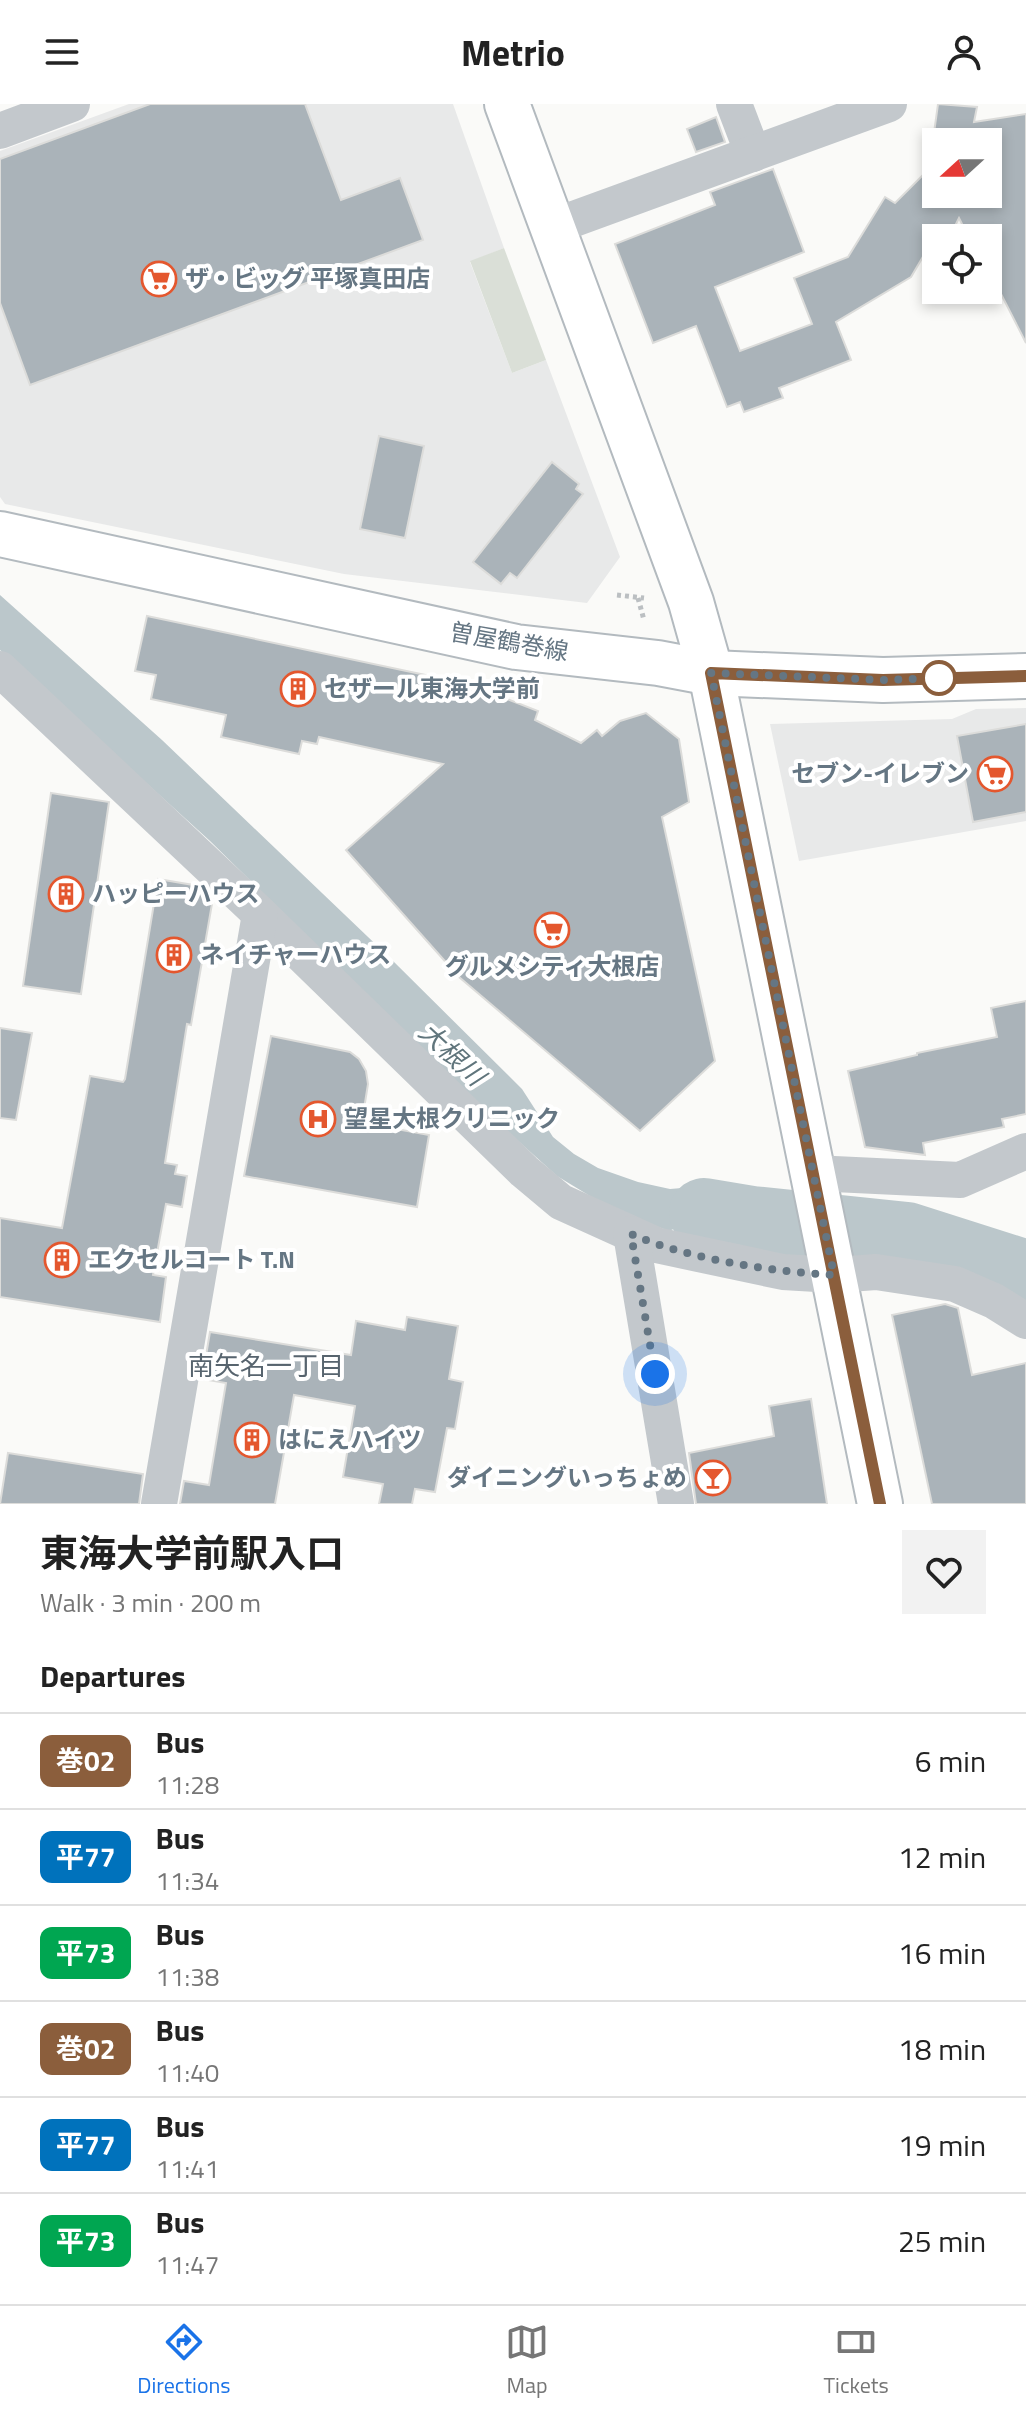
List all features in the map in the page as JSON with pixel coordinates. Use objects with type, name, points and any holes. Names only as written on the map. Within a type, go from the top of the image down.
[{"type":"main road","points":[[507,104],[691,602],[711,673],[880,1504]]},
{"type":"main road","name":"曽屋鶴巻線","points":[[0,534],[516,647],[658,663],[711,673],[883,680],[1026,676]]},
{"type":"street","points":[[0,131],[72,104]]},
{"type":"street","points":[[734,104],[753,154]]},
{"type":"street","points":[[552,227],[889,104]]},
{"type":"street","points":[[0,669],[260,914],[524,1171],[561,1202],[656,1245],[783,1272],[876,1272],[955,1284],[994,1301],[1026,1321]]},
{"type":"street","points":[[159,1504],[260,914]]},
{"type":"street","points":[[814,1180],[960,1180],[1026,1151]]},
{"type":"street","points":[[631,1234],[676,1504]]},
{"type":"path","points":[[617,595],[654,599]]},
{"type":"path","points":[[638,598],[646,625]]},
{"type":"shaded area","points":[[129,104],[453,104],[504,248],[470,262],[512,373],[546,360],[620,557],[587,603],[344,574],[5,504],[0,497],[0,151]]},
{"type":"shaded area","points":[[504,248],[546,360],[512,373],[470,261]]},
{"type":"shaded area","points":[[1026,708],[1026,821],[799,861],[770,724],[952,719],[976,709]]},
{"type":"water","points":[[0,595],[162,740],[390,958],[522,1089],[553,1137],[574,1154],[598,1168],[670,1189],[706,1186],[748,1195],[855,1202],[945,1213],[986,1229],[1026,1250],[1026,1297],[970,1271],[911,1254],[909,1243],[880,1225],[749,1233],[695,1225],[669,1231],[613,1210],[557,1176],[485,1111],[210,841],[0,650]]},
{"type":"pier","points":[[766,1193],[870,1200],[875,1228],[808,1228],[775,1235]]},
{"type":"building","name":"ザ・ビッグ 平塚真田店","points":[[150,104],[305,104],[341,200],[400,178],[423,240],[30,385],[0,303],[0,159]]},
{"type":"building","points":[[938,104],[977,107],[974,122],[1026,114],[1026,343],[1002,296],[1002,224],[962,224],[959,218],[956,224],[922,224],[922,258],[911,277],[836,322],[851,360],[779,388],[783,398],[744,412],[740,402],[727,407],[696,326],[653,343],[615,244],[715,205],[710,192],[773,169],[804,252],[715,287],[740,351],[812,324],[794,278],[848,257],[885,197],[895,203],[922,176],[922,208],[1002,208],[1002,128],[935,128]]},
{"type":"building","points":[[716,117],[725,142],[696,152],[687,129]]},
{"type":"building","points":[[379,436],[424,446],[405,538],[360,529]]},
{"type":"building","points":[[552,462],[579,484],[576,489],[583,494],[517,578],[510,573],[501,584],[473,562]]},
{"type":"building","name":"グルメシティ大根店","points":[[147,616],[468,684],[538,711],[535,720],[581,743],[597,730],[602,736],[620,721],[646,713],[679,739],[689,802],[662,817],[715,1061],[640,1131],[459,977],[346,850],[443,764],[319,737],[317,744],[302,741],[299,754],[221,737],[226,715],[151,699],[156,675],[135,671]]},
{"type":"building","name":"セブン-イレブン","points":[[1026,724],[1026,812],[973,822],[957,736]]},
{"type":"building","name":"ハッピーハウス","points":[[51,793],[109,802],[81,994],[23,986]]},
{"type":"building","points":[[158,879],[199,886],[201,892],[213,898],[191,1025],[187,1024],[165,1163],[177,1165],[175,1174],[187,1176],[182,1207],[166,1204],[153,1275],[166,1277],[160,1322],[0,1297],[0,1218],[62,1228],[90,1076],[123,1082],[125,1079]]},
{"type":"building","points":[[1026,1001],[1026,1114],[1002,1119],[1004,1127],[923,1143],[925,1155],[865,1147],[848,1071],[997,1037],[991,1008]]},
{"type":"building","points":[[0,1028],[32,1033],[16,1120],[0,1118]]},
{"type":"building","name":"望星大根クリニック","points":[[271,1036],[350,1052],[366,1071],[368,1084],[364,1109],[382,1113],[380,1126],[429,1135],[417,1207],[244,1176]]},
{"type":"building","points":[[945,1304],[958,1308],[972,1375],[1026,1363],[1026,1504],[932,1504],[892,1315]]},
{"type":"building","points":[[407,1317],[458,1326],[449,1379],[463,1382],[455,1429],[447,1428],[435,1492],[415,1489],[412,1504],[379,1504],[383,1484],[343,1477],[355,1406],[294,1395],[275,1504],[180,1504],[184,1481],[209,1485],[226,1383],[202,1379],[210,1332],[351,1355],[356,1321],[405,1330]]},
{"type":"building","points":[[811,1399],[827,1504],[696,1504],[689,1453],[774,1436],[769,1406]]},
{"type":"building","points":[[8,1453],[143,1474],[139,1504],[0,1504]]},
{"type":"waterway","name":"大根川","points":[[704,1213],[907,1237],[1026,1275]]},
{"type":"bus line","name":"巻02","points":[[880,1504],[711,673],[883,680],[1026,676]]},
{"type":"place","name":"ザ・ビッグ 平塚真田店","points":[[159,279]]},
{"type":"place","name":"セザール東海大学前","points":[[298,689]]},
{"type":"place","name":"セブン-イレブン","points":[[995,774]]},
{"type":"place","name":"ハッピーハウス","points":[[66,894]]},
{"type":"place","name":"グルメシティ大根店","points":[[552,930]]},
{"type":"place","name":"ネイチャーハウス","points":[[174,955]]},
{"type":"place","name":"望星大根クリニック","points":[[318,1119]]},
{"type":"place","name":"エクセルコート T.N","points":[[62,1260]]},
{"type":"place","name":"はにえハイツ","points":[[252,1440]]},
{"type":"place","name":"ダイニングいっちょめ","points":[[713,1478]]},
{"type":"district","name":"南矢名一丁目","points":[[266,1366]]},
{"type":"route","points":[[655,1374],[631,1234],[656,1245],[783,1272],[834,1275],[711,673],[883,680],[939,678]]}]
